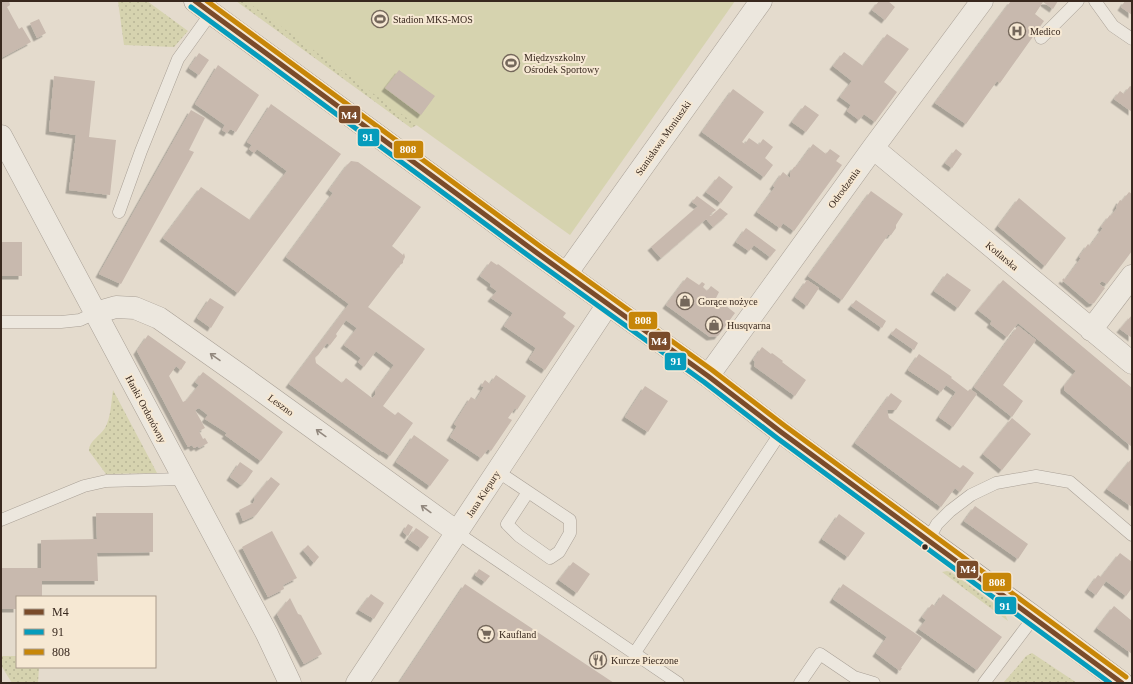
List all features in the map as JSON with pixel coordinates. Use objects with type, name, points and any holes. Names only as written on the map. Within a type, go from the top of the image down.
[{"type":"street","name":"Stanisława Moniuszki","points":[[566,274],[761,1]]},
{"type":"street","name":"Odrodzenia","points":[[708,376],[873,148],[982,1]]},
{"type":"street","points":[[203,7],[566,274],[708,376],[781,432],[1122,683]]},
{"type":"street","name":"Hanki Ordonówny","points":[[1,136],[267,634],[287,682]]},
{"type":"street","name":"Kotlarska","points":[[873,148],[1132,363]]},
{"type":"street","points":[[1091,330],[1132,276]]},
{"type":"street","name":"Jana Kiepury","points":[[357,683],[608,304]]},
{"type":"street","name":"Leszno","points":[[95,313],[116,307],[135,308],[159,318],[457,532]]},
{"type":"lane","points":[[1041,38],[1078,1]]},
{"type":"lane","points":[[1095,1],[1114,26],[1132,39]]},
{"type":"lane","points":[[120,212],[141,151],[178,59],[203,7]]},
{"type":"lane","points":[[1,322],[61,322],[80,320],[95,313]]},
{"type":"lane","points":[[634,654],[781,432]]},
{"type":"lane","points":[[497,471],[570,520],[570,533],[559,552],[550,558],[519,536],[507,524],[528,492]]},
{"type":"lane","points":[[928,540],[937,524],[950,511],[971,495],[996,483],[1036,476],[1070,482],[1132,535]]},
{"type":"lane","points":[[1,520],[84,486],[106,481],[183,479]]},
{"type":"lane","points":[[457,532],[678,683]]},
{"type":"lane","points":[[984,683],[1034,617]]},
{"type":"lane","points":[[800,683],[820,654],[854,677],[874,683]]},
{"type":"shaded area","points":[[118,1],[147,1],[188,31],[174,47],[124,45]]},
{"type":"shaded area","points":[[236,1],[265,1],[417,125],[411,128]]},
{"type":"shaded area","name":"Międzyszkolny Ośrodek Sportowy","points":[[246,1],[735,1],[570,235]]},
{"type":"shaded area","points":[[113,390],[157,473],[106,474],[89,451],[90,445],[103,431],[107,424]]},
{"type":"shaded area","points":[[942,572],[951,572],[1003,610],[1008,621]]},
{"type":"shaded area","points":[[1032,653],[1077,683],[1003,683],[1026,656]]},
{"type":"shaded area","points":[[2,656],[16,656],[16,668],[39,668],[38,683],[12,683],[2,667]]},
{"type":"building","points":[[1,1],[9,1],[10,5],[7,7],[19,29],[22,27],[31,42],[1,58]]},
{"type":"building","points":[[879,1],[888,1],[895,7],[885,20],[872,10]]},
{"type":"building","points":[[1011,1],[1058,1],[1053,9],[1043,2],[1035,14],[1044,21],[1000,83],[997,81],[966,124],[935,103]]},
{"type":"building","points":[[1125,1],[1132,1],[1132,15],[1121,7]]},
{"type":"building","points":[[39,19],[46,33],[37,38],[30,23]]},
{"type":"building","points":[[887,34],[909,49],[884,82],[897,92],[875,122],[864,114],[859,120],[847,111],[851,105],[840,97],[852,81],[833,66],[844,52],[863,66]]},
{"type":"building","points":[[199,53],[209,60],[199,75],[189,68]]},
{"type":"building","points":[[218,65],[259,95],[236,132],[230,129],[227,133],[222,130],[225,125],[195,104]]},
{"type":"building","points":[[399,70],[435,96],[421,115],[385,88]]},
{"type":"building","points":[[54,76],[95,81],[89,137],[116,140],[110,195],[69,190],[76,135],[49,131]]},
{"type":"building","points":[[1130,86],[1132,87],[1132,112],[1114,99],[1120,91],[1124,94]]},
{"type":"building","points":[[733,89],[764,112],[742,142],[745,144],[749,138],[759,145],[763,139],[773,147],[765,158],[773,165],[764,177],[702,132]]},
{"type":"building","points":[[271,104],[341,154],[238,293],[163,238],[201,187],[250,220],[287,171],[257,149],[254,153],[249,149],[252,145],[247,142]]},
{"type":"building","points":[[805,105],[819,115],[806,132],[792,122]]},
{"type":"building","points":[[191,110],[205,118],[189,150],[194,152],[121,284],[99,274]]},
{"type":"building","points":[[813,144],[826,154],[830,149],[840,156],[836,161],[842,165],[794,231],[783,223],[780,228],[757,212],[775,187],[773,186],[783,172],[790,178],[790,173],[794,167],[797,166]]},
{"type":"building","points":[[956,149],[962,154],[952,168],[945,163]]},
{"type":"building","points":[[351,161],[358,162],[421,207],[392,246],[403,255],[404,253],[405,257],[403,263],[368,307],[425,349],[383,406],[395,415],[398,412],[413,423],[390,456],[289,384],[349,304],[286,257],[333,193],[329,190]],"holes":[[[346,320],[357,328],[344,345],[361,358],[358,362],[364,367],[376,351],[394,365],[375,391],[375,395],[372,398],[346,378],[342,383],[316,363],[315,357],[327,343],[330,345]]]},
{"type":"building","points":[[719,176],[733,187],[721,203],[706,192]]},
{"type":"building","points":[[871,191],[903,214],[896,225],[896,228],[891,235],[888,235],[842,300],[808,276]]},
{"type":"building","points":[[1129,192],[1132,194],[1132,251],[1107,284],[1102,281],[1099,284],[1105,288],[1094,303],[1090,304],[1062,280],[1064,278],[1065,280],[1081,258],[1079,257],[1088,244],[1090,246],[1103,228],[1101,227],[1117,208],[1116,207],[1120,200],[1122,201]]},
{"type":"building","points":[[697,196],[716,210],[709,215],[711,216],[720,208],[728,214],[713,227],[706,219],[661,258],[651,247],[698,206],[692,202]]},
{"type":"building","points":[[1019,198],[1066,238],[1045,266],[998,226]]},
{"type":"building","points":[[746,228],[776,250],[770,257],[754,245],[749,251],[736,242]]},
{"type":"building","points":[[1,242],[22,242],[22,276],[1,276]]},
{"type":"building","points":[[491,261],[497,265],[498,264],[566,313],[563,317],[575,326],[545,370],[529,359],[536,348],[504,326],[513,313],[491,298],[497,291],[490,286],[491,284],[480,276]]},
{"type":"building","points":[[947,273],[971,290],[958,308],[934,291]]},
{"type":"building","points":[[687,277],[699,285],[702,282],[705,284],[703,287],[707,291],[711,286],[719,292],[716,298],[735,313],[718,336],[710,337],[666,305]]},
{"type":"building","points":[[807,280],[819,288],[807,306],[795,297]]},
{"type":"building","points":[[1003,280],[1132,388],[1132,447],[1064,390],[1064,386],[1076,371],[1018,323],[1007,337],[990,324],[992,321],[978,310]]},
{"type":"building","points":[[210,298],[224,307],[211,328],[197,318]]},
{"type":"building","points":[[856,300],[886,321],[882,328],[851,306]]},
{"type":"building","points":[[1132,315],[1132,338],[1120,329]]},
{"type":"building","points":[[1018,326],[1036,340],[1003,385],[1023,401],[1012,417],[974,387]]},
{"type":"building","points":[[896,328],[918,343],[914,350],[891,334]]},
{"type":"building","points":[[148,335],[186,362],[181,370],[176,366],[169,376],[183,402],[187,400],[199,385],[195,382],[203,372],[283,432],[261,461],[225,435],[227,433],[205,419],[208,415],[199,408],[195,410],[205,428],[199,431],[203,439],[205,438],[208,443],[199,448],[198,446],[194,448],[192,445],[188,447],[137,351]]},
{"type":"building","points":[[762,347],[783,361],[782,362],[806,380],[795,396],[754,366],[755,362],[753,360]]},
{"type":"building","points":[[919,354],[952,377],[951,378],[968,391],[970,389],[977,394],[953,427],[939,417],[956,392],[946,385],[941,392],[908,370]]},
{"type":"building","points":[[496,375],[526,396],[517,410],[515,408],[508,418],[512,420],[491,451],[488,449],[481,458],[450,437],[457,426],[454,424],[471,397],[476,400],[484,387],[481,386],[485,380],[490,384]]},
{"type":"building","points":[[645,386],[668,401],[648,432],[625,417]]},
{"type":"building","points":[[891,393],[902,401],[896,410],[887,410],[889,418],[960,468],[963,465],[974,473],[960,492],[955,488],[941,507],[855,443]]},
{"type":"building","points":[[1012,418],[1031,434],[1002,470],[983,454]]},
{"type":"building","points":[[414,435],[449,460],[430,486],[396,462]]},
{"type":"building","points":[[1132,458],[1132,507],[1107,489]]},
{"type":"building","points":[[240,462],[253,471],[241,485],[230,477]]},
{"type":"building","points":[[271,477],[280,484],[256,515],[243,521],[239,510],[253,503],[255,500],[254,498]]},
{"type":"building","points":[[975,506],[1028,544],[1018,559],[964,521]]},
{"type":"building","points":[[96,513],[153,513],[153,552],[97,553],[98,581],[42,581],[42,596],[16,596],[16,609],[1,609],[1,568],[41,568],[41,540],[97,539]]},
{"type":"building","points":[[839,514],[865,533],[848,557],[822,539]]},
{"type":"building","points":[[408,524],[413,527],[408,536],[403,532]]},
{"type":"building","points":[[416,528],[429,537],[421,548],[408,539]]},
{"type":"building","points":[[272,531],[297,578],[283,585],[284,589],[268,597],[242,547]]},
{"type":"building","points":[[308,545],[319,557],[314,563],[303,550]]},
{"type":"building","points":[[1120,553],[1132,562],[1132,588],[1126,596],[1106,581],[1096,595],[1088,589],[1098,575],[1101,577]]},
{"type":"building","points":[[573,562],[590,574],[577,593],[559,580]]},
{"type":"building","points":[[479,569],[490,576],[485,582],[475,575]]},
{"type":"building","name":"Kaufland","points":[[465,584],[614,683],[399,683]]},
{"type":"building","points":[[843,584],[922,638],[900,671],[876,653],[887,637],[833,599]]},
{"type":"building","points":[[371,594],[384,603],[374,619],[359,610]]},
{"type":"building","points":[[943,594],[1002,637],[977,670],[919,629],[926,620],[922,617],[932,604],[935,606]]},
{"type":"building","points":[[290,598],[322,654],[304,664],[277,614]]},
{"type":"building","points":[[1114,606],[1132,621],[1132,654],[1097,628]]},
{"type":"transit line","name":"M4","points":[[195,1],[537,253],[708,376],[781,432],[1122,683]]},
{"type":"transit line","name":"808","points":[[207,1],[541,247],[712,370],[785,426],[1126,677]]},
{"type":"transit line","name":"91","points":[[191,7],[533,259],[704,382],[777,438],[1110,683]]},
{"type":"place","name":"Stadion MKS-MOS","points":[[380,19]]},
{"type":"place","name":"Medico","points":[[1017,31]]},
{"type":"place","name":"Międzyszkolny Ośrodek Sportowy","points":[[511,63]]},
{"type":"place","name":"Gorące nożyce","points":[[685,301]]},
{"type":"place","name":"Husqvarna","points":[[714,325]]},
{"type":"place","name":"Kaufland","points":[[486,634]]},
{"type":"place","name":"Kurcze Pieczone","points":[[598,660]]}]
